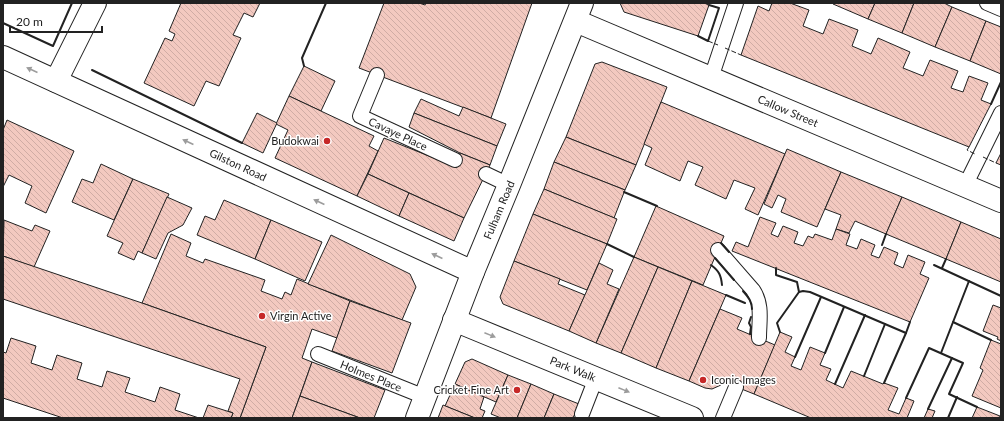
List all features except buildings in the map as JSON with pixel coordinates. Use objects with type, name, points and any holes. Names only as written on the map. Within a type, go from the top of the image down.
[{"type":"street","points":[[56,81],[95,3]]},
{"type":"street","name":"Callow Street","points":[[579,12],[711,78],[1001,201]]},
{"type":"street","name":"Fulham Road","points":[[417,418],[473,272],[579,12]]},
{"type":"street","name":"Gilston Road","points":[[3,58],[473,272]]},
{"type":"street","name":"Park Walk","points":[[454,320],[692,418]]},
{"type":"lane","points":[[711,78],[736,3]]},
{"type":"lane","points":[[987,3],[1001,9]]},
{"type":"lane","name":"Cavaye Place","points":[[377,75],[360,116],[455,160]]},
{"type":"lane","points":[[965,186],[1001,113]]},
{"type":"lane","points":[[486,174],[509,185]]},
{"type":"lane","points":[[718,250],[758,297],[760,304],[759,338]]},
{"type":"lane","name":"Holmes Place","points":[[318,354],[425,397]]},
{"type":"lane","points":[[582,414],[596,378]]},
{"type":"lane","points":[[723,418],[736,387]]},
{"type":"fence","points":[[708,41],[718,45]]},
{"type":"fence","points":[[725,48],[741,55]]},
{"type":"fence","points":[[969,147],[967,150],[975,154]]},
{"type":"fence","points":[[983,157],[996,163]]},
{"type":"wall","points":[[3,23],[53,46],[72,3]]},
{"type":"wall","points":[[304,66],[302,58],[326,3]]},
{"type":"wall","points":[[698,36],[708,41],[719,8],[709,5]]},
{"type":"wall","points":[[92,70],[242,143]]},
{"type":"wall","points":[[991,104],[1001,82]]},
{"type":"wall","points":[[624,192],[657,206]]},
{"type":"wall","points":[[882,245],[886,234]]},
{"type":"wall","points":[[721,243],[729,252]]},
{"type":"wall","points":[[607,244],[634,257]]},
{"type":"wall","points":[[715,258],[734,280]]},
{"type":"wall","points":[[942,268],[946,259]]},
{"type":"wall","points":[[711,265],[719,274],[722,285]]},
{"type":"wall","points":[[934,265],[1001,296]]},
{"type":"wall","points":[[776,268],[776,275],[797,282],[799,292],[777,323],[780,332]]},
{"type":"wall","points":[[941,353],[969,281]]},
{"type":"wall","points":[[743,291],[748,297],[752,309]]},
{"type":"wall","points":[[799,292],[810,292],[906,333],[910,322]]},
{"type":"wall","points":[[726,295],[745,303]]},
{"type":"wall","points":[[795,357],[821,297]]},
{"type":"wall","points":[[825,353],[844,307]]},
{"type":"wall","points":[[835,384],[865,315]]},
{"type":"wall","points":[[750,334],[751,327],[749,323],[751,317]]},
{"type":"wall","points":[[953,322],[991,340]]},
{"type":"wall","points":[[864,376],[885,324]]},
{"type":"wall","points":[[884,383],[906,333]]},
{"type":"wall","points":[[906,398],[929,348],[963,363],[949,394],[977,407]]},
{"type":"wall","points":[[928,409],[952,358]]},
{"type":"wall","points":[[948,418],[957,397]]},
{"type":"place","name":"Budokwai","points":[[327,141]]},
{"type":"place","name":"Virgin Active","points":[[262,316]]},
{"type":"place","name":"Iconic Images","points":[[703,380]]},
{"type":"place","name":"Cricket Fine Art","points":[[517,390]]}]
